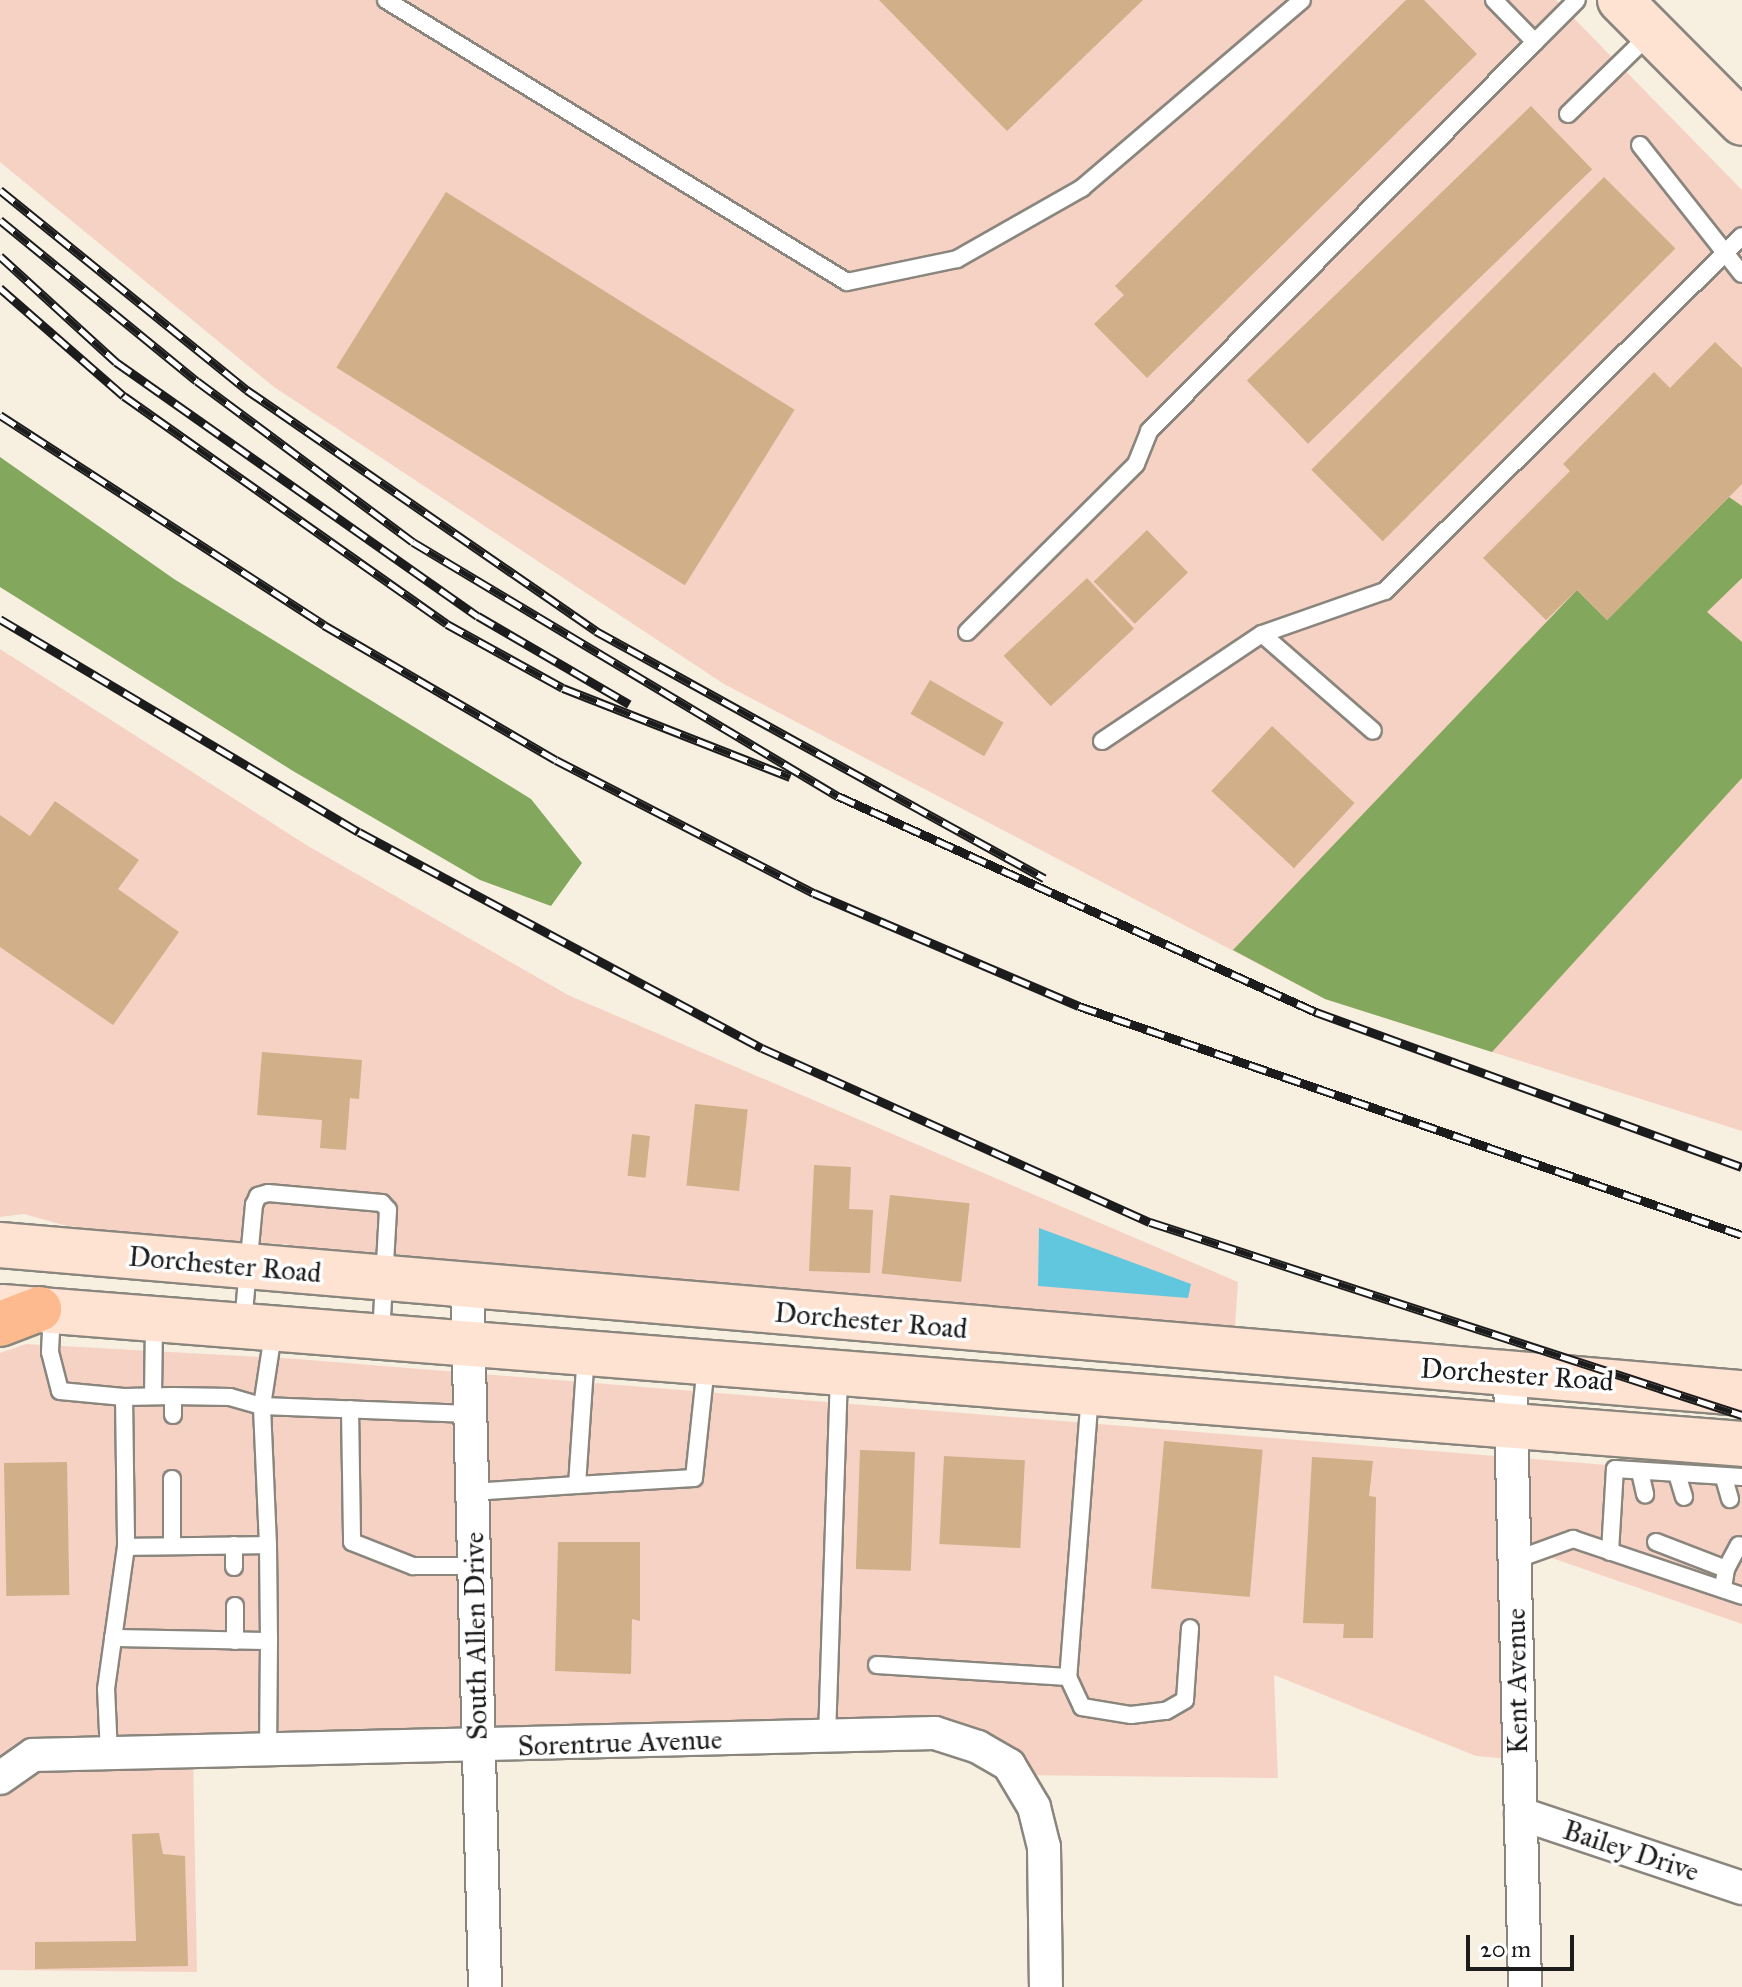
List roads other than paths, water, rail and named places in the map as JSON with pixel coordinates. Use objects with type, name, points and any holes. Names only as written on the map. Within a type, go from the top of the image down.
[{"type":"main road","points":[[1620,0],[1742,123]]},
{"type":"main road","name":"Dorchester Road","points":[[0,1245],[1510,1376],[1742,1393]]},
{"type":"main road","name":"Dorchester Road","points":[[23,1313],[154,1318],[381,1335],[1512,1426],[1615,1452],[1733,1461]]},
{"type":"street","name":"South Allen Drive","points":[[467,1286],[485,1987]]},
{"type":"street","name":"Kent Avenue","points":[[1510,1376],[1525,1987]]},
{"type":"street","name":"Sorentrue Avenue","points":[[0,1778],[33,1755],[479,1748],[935,1733],[1009,1765],[1034,1807],[1044,1847],[1046,1987]]},
{"type":"street","name":"Bailey Drive","points":[[1521,1814],[1742,1888]]},
{"type":"lane","points":[[386,0],[847,282],[957,259],[1082,188],[1302,0]]},
{"type":"lane","points":[[1494,0],[1535,42]]},
{"type":"lane","points":[[967,632],[1136,464],[1149,431],[1577,0]]},
{"type":"lane","points":[[1568,114],[1652,31]]},
{"type":"lane","points":[[1640,145],[1742,274]]},
{"type":"lane","points":[[1102,741],[1262,634],[1385,591],[1742,236]]},
{"type":"lane","points":[[1262,634],[1373,731]]},
{"type":"lane","points":[[268,1752],[268,1545],[258,1326],[248,1267],[258,1196],[297,1195],[382,1203],[392,1218],[381,1335]]},
{"type":"lane","points":[[23,1313],[50,1352],[60,1391],[124,1397],[230,1397],[262,1406],[470,1414]]},
{"type":"lane","points":[[153,1396],[154,1318]]},
{"type":"lane","points":[[577,1485],[586,1352]]},
{"type":"lane","points":[[472,1492],[694,1478],[707,1362]]},
{"type":"lane","points":[[827,1737],[839,1372]]},
{"type":"lane","points":[[1091,1393],[1068,1677],[1082,1707],[1131,1715],[1166,1711],[1185,1700],[1190,1628]]},
{"type":"lane","points":[[173,1396],[173,1415]]},
{"type":"lane","points":[[109,1754],[106,1689],[126,1547],[124,1397]]},
{"type":"lane","points":[[350,1409],[352,1542],[413,1566],[474,1566]]},
{"type":"lane","points":[[1615,1452],[1640,1472],[1677,1474],[1733,1461]]},
{"type":"lane","points":[[1610,1552],[1615,1452]]},
{"type":"lane","points":[[1733,1461],[1742,1477]]},
{"type":"lane","points":[[1730,1499],[1733,1461]]},
{"type":"lane","points":[[1640,1472],[1645,1494]]},
{"type":"lane","points":[[1677,1474],[1684,1497]]},
{"type":"lane","points":[[172,1479],[172,1546]]},
{"type":"lane","points":[[1515,1560],[1573,1539],[1742,1596]]},
{"type":"lane","points":[[1656,1542],[1734,1566]]},
{"type":"lane","points":[[1695,1543],[1734,1566]]},
{"type":"lane","points":[[234,1545],[234,1567]]},
{"type":"lane","points":[[126,1547],[268,1545]]},
{"type":"lane","points":[[1723,1589],[1734,1566],[1739,1545]]},
{"type":"lane","points":[[235,1606],[235,1641]]},
{"type":"lane","points":[[113,1638],[269,1641]]},
{"type":"lane","points":[[877,1665],[1068,1677]]},
{"type":"water","points":[[1039,1228],[1191,1284],[1188,1298],[1038,1286]]},
{"type":"railway","points":[[0,190],[247,390],[596,631],[1044,878]]},
{"type":"railway","points":[[0,220],[197,381],[413,542],[838,796],[1316,1012],[1742,1167]]},
{"type":"railway","points":[[0,256],[116,362],[478,616],[629,704]]},
{"type":"railway","points":[[0,288],[124,396],[447,624],[563,688],[790,777]]},
{"type":"railway","points":[[0,415],[324,625],[556,760],[814,893],[1079,1006],[1742,1235]]},
{"type":"railway","points":[[0,619],[359,832],[762,1048],[1150,1222],[1742,1415]]}]
